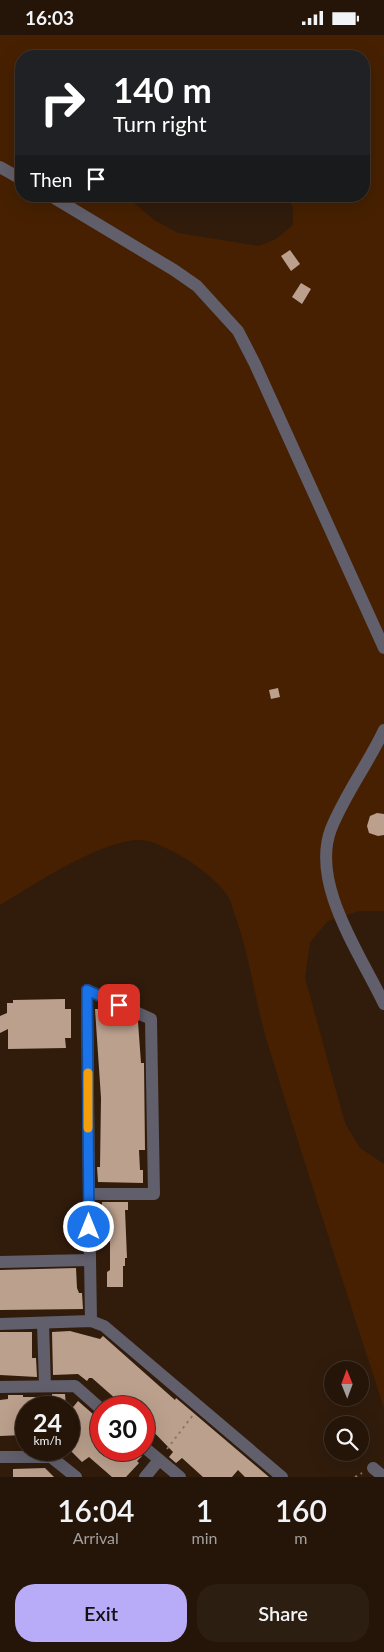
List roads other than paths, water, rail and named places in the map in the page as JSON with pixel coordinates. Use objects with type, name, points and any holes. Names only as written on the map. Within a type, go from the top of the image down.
[{"type":"street","points":[[0,167],[15,176]]},
{"type":"street","points":[[61,202],[174,270],[197,286],[238,331],[272,399],[384,648]]},
{"type":"street","points":[[384,730],[336,817],[327,842],[330,892],[384,1004]]},
{"type":"street","points":[[89,1194],[154,1194],[151,1019],[87,990],[89,1260],[91,1321]]},
{"type":"street","points":[[0,1262],[89,1260]]},
{"type":"street","points":[[0,1324],[91,1321],[104,1326],[282,1477]]},
{"type":"street","points":[[43,1323],[45,1386]]},
{"type":"street","points":[[0,1387],[75,1386],[90,1399]]},
{"type":"street","points":[[0,1457],[51,1457],[76,1477]]},
{"type":"street","points":[[155,1457],[180,1477]]},
{"type":"street","points":[[145,1477],[159,1460]]},
{"type":"street","points":[[373,1468],[384,1477]]}]
